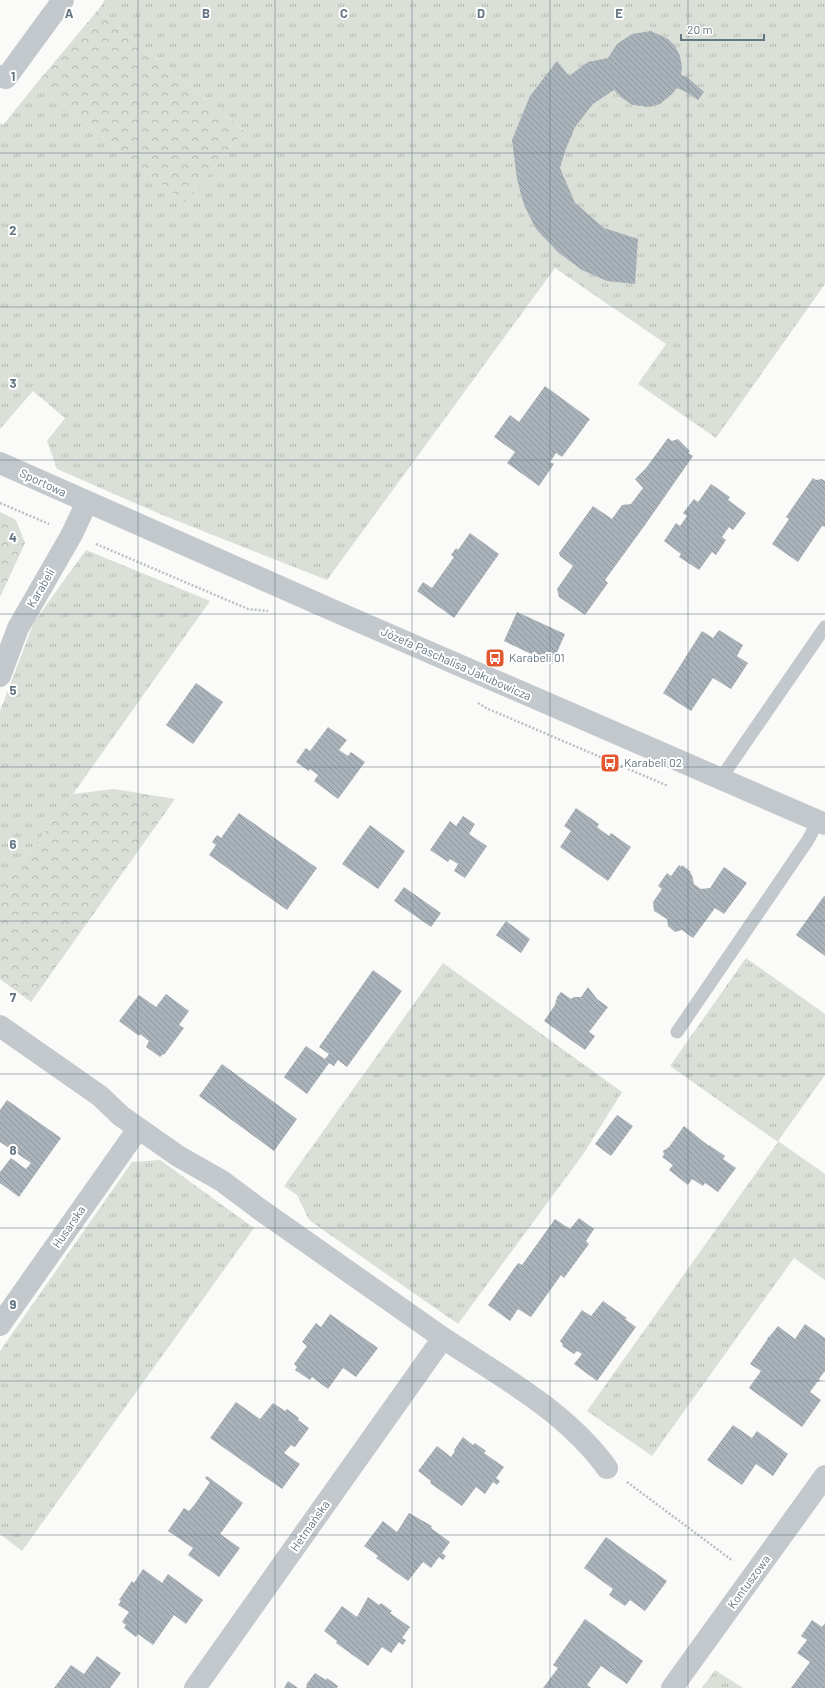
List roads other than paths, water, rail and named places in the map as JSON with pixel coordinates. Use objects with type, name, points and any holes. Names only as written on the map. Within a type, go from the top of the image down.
[{"type":"street","points":[[3,77],[64,0]]},
{"type":"street","name":"Sportowa","points":[[0,463],[87,502]]},
{"type":"street","name":"Karabeli","points":[[0,676],[18,628],[72,534],[87,502]]},
{"type":"street","name":"Józefa Paschalisa Jakubowicza","points":[[87,502],[550,705],[822,822]]},
{"type":"street","points":[[0,1026],[100,1096],[121,1116],[138,1129],[178,1156],[222,1181],[443,1338],[524,1391],[568,1425],[594,1449],[607,1468]]},
{"type":"street","name":"Husarska","points":[[0,1325],[138,1129]]},
{"type":"street","name":"Hetmańska","points":[[195,1688],[443,1338]]},
{"type":"street","name":"Kontuszowa","points":[[672,1688],[825,1476]]},
{"type":"lane","points":[[721,778],[825,627]]},
{"type":"lane","points":[[677,1032],[808,840],[822,822]]},
{"type":"place","name":"Karabeli 01","points":[[495,658]]},
{"type":"place","name":"Karabeli 02","points":[[610,763]]}]
